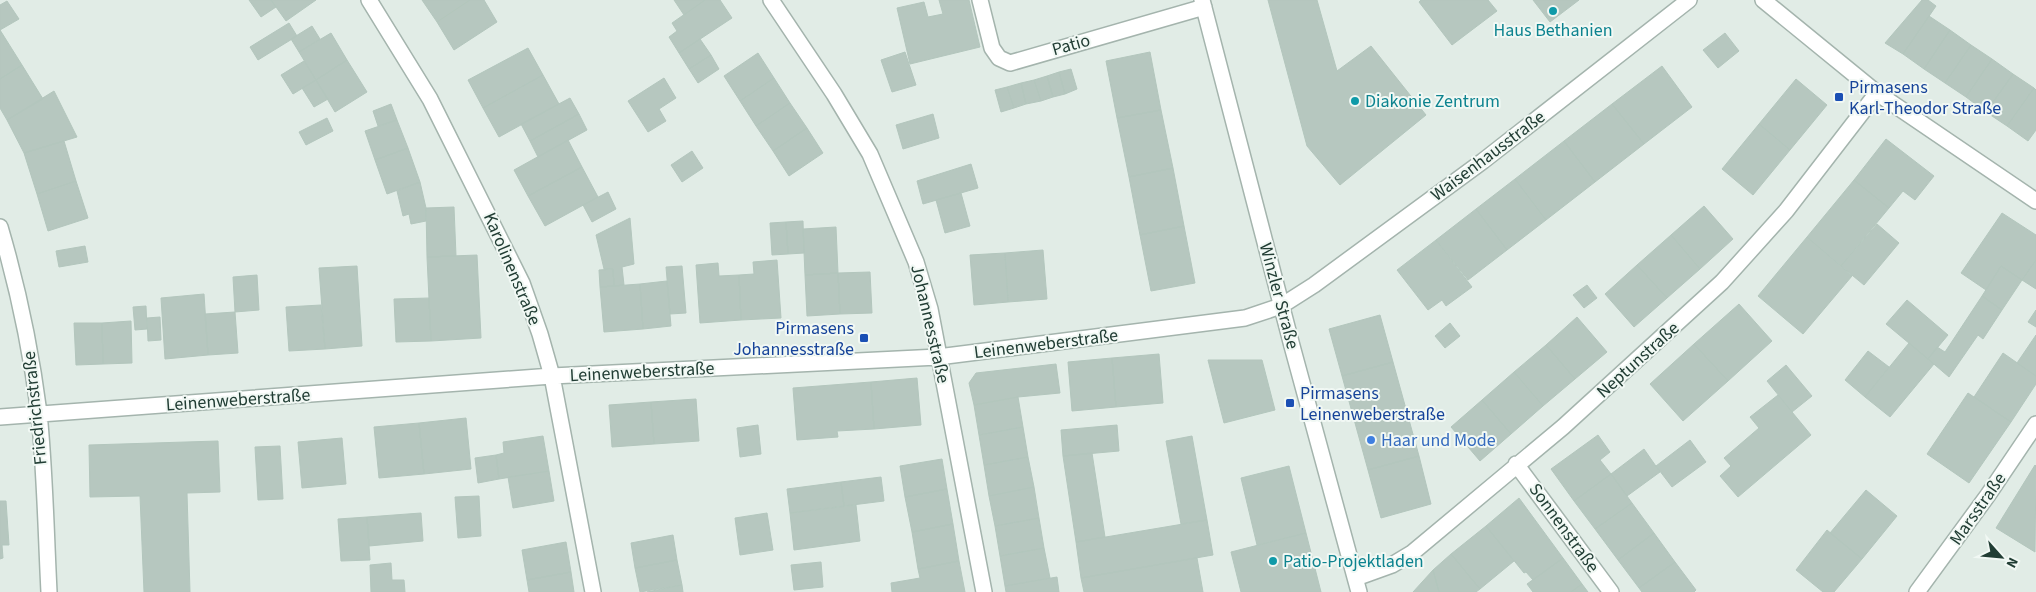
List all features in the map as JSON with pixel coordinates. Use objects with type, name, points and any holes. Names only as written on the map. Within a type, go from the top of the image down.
[{"type":"street","name":"Karolinenstraße","points":[[369,0],[430,99],[522,283],[552,376],[593,592]]},
{"type":"street","name":"Johannesstraße","points":[[771,0],[834,94],[870,154],[916,262],[930,309],[984,592]]},
{"type":"street","name":"Patio","points":[[980,0],[992,48],[999,58],[1010,63],[1203,3]]},
{"type":"street","name":"Waisenhausstraße","points":[[1281,306],[1314,286],[1483,161],[1689,0]]},
{"type":"street","points":[[1763,0],[1876,93],[2036,202]]},
{"type":"street","name":"Winzler Straße","points":[[1203,3],[1281,306],[1358,585]]},
{"type":"street","name":"Neptunstraße","points":[[1358,585],[1412,553],[1562,427],[1722,282],[1786,211],[1876,93]]},
{"type":"street","name":"Friedrichstraße","points":[[0,227],[12,266],[28,341],[39,414],[50,592]]},
{"type":"street","name":"Leinenweberstraße","points":[[0,417],[552,376],[938,357],[1199,325],[1245,318],[1281,306]]},
{"type":"street","name":"Marsstraße","points":[[1917,592],[1988,495],[2036,424]]},
{"type":"street","name":"Sonnenstraße","points":[[1516,464],[1611,592]]},
{"type":"building","points":[[249,0],[271,0],[276,7],[261,17]]},
{"type":"building","points":[[271,0],[316,0],[286,21]]},
{"type":"building","points":[[422,0],[470,0],[437,22]]},
{"type":"building","points":[[470,0],[484,0],[497,22],[454,50],[437,22]]},
{"type":"building","points":[[674,0],[705,0],[684,15]]},
{"type":"building","points":[[705,0],[720,0],[732,18],[679,53],[669,37],[677,31],[672,23]]},
{"type":"building","points":[[939,0],[969,0],[980,47],[910,64],[897,8],[924,2],[928,17],[943,14]]},
{"type":"building","name":"Diakonie Zentrum","points":[[1268,0],[1317,0],[1337,71],[1371,46],[1426,115],[1340,185],[1307,146]]},
{"type":"building","points":[[1421,0],[1488,0],[1497,11],[1452,45],[1419,2]]},
{"type":"building","name":"Haus Bethanien","points":[[1533,0],[1579,0],[1550,22]]},
{"type":"building","points":[[1922,0],[1928,0],[1936,6],[1903,54],[1885,43]]},
{"type":"building","points":[[7,1],[19,19],[0,30],[0,5]]},
{"type":"building","points":[[1929,16],[1950,30],[1924,69],[1903,54]]},
{"type":"building","points":[[289,23],[297,36],[258,60],[250,47]]},
{"type":"building","points":[[312,26],[320,39],[299,52],[291,39]]},
{"type":"building","points":[[0,30],[22,65],[0,79]]},
{"type":"building","points":[[1950,30],[1971,45],[1945,83],[1924,69]]},
{"type":"building","points":[[331,33],[347,60],[316,80],[299,52]]},
{"type":"building","points":[[1725,33],[1739,51],[1718,68],[1703,50]]},
{"type":"building","points":[[700,39],[711,55],[689,69],[679,53]]},
{"type":"building","points":[[1971,45],[1992,59],[1966,97],[1945,83]]},
{"type":"building","points":[[528,48],[543,75],[483,108],[468,80]]},
{"type":"building","points":[[905,52],[916,85],[892,92],[881,60]]},
{"type":"building","points":[[1150,52],[1161,110],[1117,118],[1106,61]]},
{"type":"building","points":[[758,53],[774,78],[740,101],[724,76]]},
{"type":"building","points":[[711,55],[719,69],[698,83],[689,69]]},
{"type":"building","points":[[1992,59],[2013,74],[1986,112],[1966,97]]},
{"type":"building","points":[[347,60],[367,92],[335,112],[316,80]]},
{"type":"building","points":[[304,61],[316,80],[293,94],[281,75]]},
{"type":"building","points":[[22,65],[43,99],[7,120],[0,108],[0,79]]},
{"type":"building","points":[[1662,66],[1692,107],[1644,144],[1612,104]]},
{"type":"building","points":[[1071,69],[1077,89],[1065,94],[1059,72]]},
{"type":"building","points":[[1059,72],[1065,94],[1053,97],[1047,76]]},
{"type":"building","points":[[2013,74],[2034,88],[2007,126],[1986,112]]},
{"type":"building","points":[[543,75],[559,104],[499,137],[483,108]]},
{"type":"building","points":[[1047,76],[1053,97],[1041,101],[1034,80]]},
{"type":"building","points":[[664,78],[676,98],[659,109],[666,121],[648,132],[628,101]]},
{"type":"building","points":[[774,78],[790,103],[756,126],[740,101]]},
{"type":"building","points":[[1796,79],[1827,105],[1790,150],[1759,124]]},
{"type":"building","points":[[316,80],[328,99],[314,107],[302,88]]},
{"type":"building","points":[[1034,80],[1041,101],[1026,104],[1021,83]]},
{"type":"building","points":[[1021,83],[1026,104],[1014,108],[1007,87]]},
{"type":"building","points":[[1007,87],[1014,108],[1001,112],[995,90]]},
{"type":"building","points":[[2034,88],[2036,90],[2036,130],[2028,141],[2007,126]]},
{"type":"building","points":[[54,91],[77,137],[24,153],[7,120]]},
{"type":"building","points":[[570,98],[579,114],[530,141],[521,124]]},
{"type":"building","points":[[790,103],[807,128],[773,151],[756,126]]},
{"type":"building","points":[[391,104],[397,120],[378,126],[373,111]]},
{"type":"building","points":[[1612,104],[1644,144],[1595,182],[1564,141]]},
{"type":"building","points":[[1161,110],[1173,168],[1129,177],[1117,118]]},
{"type":"building","points":[[579,114],[587,130],[538,157],[530,141]]},
{"type":"building","points":[[933,114],[939,138],[903,149],[896,125]]},
{"type":"building","points":[[327,118],[333,131],[306,145],[299,132]]},
{"type":"building","points":[[397,120],[408,148],[375,160],[365,131]]},
{"type":"building","points":[[1759,124],[1790,150],[1753,195],[1722,169]]},
{"type":"building","points":[[807,128],[823,153],[789,176],[773,151]]},
{"type":"building","points":[[1886,139],[1934,176],[1915,200],[1903,191],[1889,208],[1854,180]]},
{"type":"building","points":[[568,140],[582,167],[528,196],[514,170]]},
{"type":"building","points":[[64,141],[76,181],[37,194],[24,153]]},
{"type":"building","points":[[1564,141],[1595,182],[1546,220],[1515,179]]},
{"type":"building","points":[[408,148],[420,182],[387,194],[375,160]]},
{"type":"building","points":[[692,151],[703,168],[682,182],[671,165]]},
{"type":"building","points":[[971,164],[978,188],[923,204],[917,181]]},
{"type":"building","points":[[582,167],[598,197],[545,226],[528,196]]},
{"type":"building","points":[[1173,168],[1184,226],[1140,235],[1129,177]]},
{"type":"building","points":[[1515,179],[1546,220],[1507,250],[1476,209]]},
{"type":"building","points":[[1854,180],[1889,208],[1841,266],[1807,237]]},
{"type":"building","points":[[76,181],[88,218],[48,231],[37,194]]},
{"type":"building","points":[[420,182],[426,208],[426,221],[411,224],[409,214],[403,216],[397,191]]},
{"type":"building","points":[[608,192],[616,209],[592,222],[583,205]]},
{"type":"building","points":[[961,193],[970,226],[945,233],[936,200]]},
{"type":"building","points":[[1704,206],[1733,239],[1700,269],[1671,235]]},
{"type":"building","points":[[454,207],[456,256],[427,257],[426,208]]},
{"type":"building","points":[[1476,209],[1507,250],[1468,280],[1436,240]]},
{"type":"building","points":[[2002,213],[2036,235],[2036,260],[2022,280],[2001,266],[1986,290],[1961,273]]},
{"type":"building","points":[[630,218],[634,264],[622,267],[624,285],[614,286],[613,269],[604,269],[596,235]]},
{"type":"building","points":[[803,221],[804,253],[788,254],[786,222]]},
{"type":"building","points":[[786,222],[788,254],[772,255],[770,223]]},
{"type":"building","points":[[1877,224],[1899,243],[1864,285],[1841,266]]},
{"type":"building","points":[[1184,226],[1195,283],[1151,291],[1140,235]]},
{"type":"building","points":[[836,227],[838,273],[805,275],[803,229]]},
{"type":"building","points":[[1671,235],[1700,269],[1667,298],[1637,265]]},
{"type":"building","points":[[1807,237],[1852,276],[1803,334],[1758,296]]},
{"type":"building","points":[[1436,240],[1472,287],[1446,306],[1442,300],[1428,310],[1397,270]]},
{"type":"building","points":[[85,246],[88,262],[59,267],[56,251]]},
{"type":"building","points":[[1043,250],[1047,299],[1008,302],[1005,253]]},
{"type":"building","points":[[1005,253],[1008,302],[974,305],[970,255]]},
{"type":"building","points":[[477,255],[481,338],[431,341],[427,257]]},
{"type":"building","points":[[777,260],[781,318],[741,320],[739,275],[754,274],[753,262]]},
{"type":"building","points":[[2036,260],[2036,289],[2022,280]]},
{"type":"building","points":[[718,263],[719,276],[739,275],[741,320],[700,323],[696,265]]},
{"type":"building","points":[[1637,265],[1667,298],[1634,327],[1605,294]]},
{"type":"building","points":[[357,266],[362,346],[325,349],[319,268]]},
{"type":"building","points":[[682,266],[686,313],[670,314],[666,267]]},
{"type":"building","points":[[2001,266],[2022,280],[2002,310],[1982,296]]},
{"type":"building","points":[[613,269],[614,286],[600,287],[599,270]]},
{"type":"building","points":[[870,272],[872,313],[840,314],[838,273]]},
{"type":"building","points":[[838,273],[840,314],[807,316],[805,275]]},
{"type":"building","points":[[257,275],[259,310],[235,312],[233,277]]},
{"type":"building","points":[[667,281],[671,326],[643,329],[640,284]]},
{"type":"building","points":[[640,284],[643,329],[604,332],[600,287]]},
{"type":"building","points":[[1587,285],[1597,298],[1584,308],[1573,295]]},
{"type":"building","points":[[204,294],[208,355],[165,359],[161,298]]},
{"type":"building","points":[[1982,296],[2002,310],[1983,339],[1978,335],[1949,377],[1928,359],[1937,347],[1945,352]]},
{"type":"building","points":[[429,298],[431,341],[396,342],[394,299]]},
{"type":"building","points":[[1907,300],[1948,335],[1928,359],[1886,324]]},
{"type":"building","points":[[1739,304],[1772,341],[1728,381],[1694,344]]},
{"type":"building","points":[[321,305],[325,349],[289,351],[286,307]]},
{"type":"building","points":[[146,306],[147,329],[135,330],[133,307]]},
{"type":"building","points":[[2036,310],[2036,327],[2028,322]]},
{"type":"building","points":[[235,312],[238,353],[208,355],[205,314]]},
{"type":"building","points":[[1380,315],[1393,362],[1342,376],[1329,329]]},
{"type":"building","points":[[160,317],[161,340],[148,341],[147,318]]},
{"type":"building","points":[[1577,317],[1607,352],[1575,379],[1546,345]]},
{"type":"building","points":[[131,321],[132,363],[103,364],[102,323]]},
{"type":"building","points":[[74,323],[102,323],[103,364],[76,365]]},
{"type":"building","points":[[1450,323],[1460,336],[1445,348],[1435,336]]},
{"type":"building","points":[[2036,335],[2036,376],[2017,363]]},
{"type":"building","points":[[1909,343],[1934,364],[1890,417],[1865,397]]},
{"type":"building","points":[[1694,344],[1728,381],[1683,421],[1650,384]]},
{"type":"building","points":[[1546,345],[1575,379],[1543,406],[1514,372]]},
{"type":"building","points":[[1868,351],[1889,367],[1865,397],[1845,380]]},
{"type":"building","points":[[2003,353],[2036,376],[2036,384],[2011,422],[1974,397]]},
{"type":"building","points":[[1159,354],[1163,403],[1116,407],[1112,358]]},
{"type":"building","points":[[1112,358],[1116,407],[1072,411],[1068,362]]},
{"type":"building","points":[[1208,360],[1262,360],[1275,410],[1224,423]]},
{"type":"building","points":[[1393,362],[1406,409],[1355,423],[1342,376]]},
{"type":"building","points":[[1056,364],[1060,393],[1018,397],[974,405],[969,383],[976,373]]},
{"type":"building","points":[[1786,365],[1812,396],[1792,412],[1767,381]]},
{"type":"building","points":[[1514,372],[1543,406],[1511,434],[1482,400]]},
{"type":"building","points":[[917,378],[921,425],[874,429],[871,382]]},
{"type":"building","points":[[871,382],[874,429],[837,431],[838,437],[797,440],[793,388]]},
{"type":"building","points":[[1968,393],[2011,422],[1969,483],[1927,454]]},
{"type":"building","points":[[1778,395],[1811,435],[1738,497],[1720,476],[1731,466],[1724,458],[1759,428],[1750,417]]},
{"type":"building","points":[[1018,397],[1023,427],[979,435],[974,405]]},
{"type":"building","points":[[696,399],[699,441],[654,444],[651,402]]},
{"type":"building","points":[[1482,400],[1511,434],[1480,461],[1451,427]]},
{"type":"building","points":[[651,402],[654,444],[612,447],[609,405]]},
{"type":"building","points":[[1406,409],[1419,456],[1368,470],[1355,423]]},
{"type":"building","points":[[466,418],[471,469],[424,474],[419,423]]},
{"type":"building","points":[[419,423],[424,474],[379,478],[374,427]]},
{"type":"building","points":[[758,425],[761,454],[740,457],[737,428]]},
{"type":"building","points":[[1117,425],[1119,451],[1063,456],[1061,430]]},
{"type":"building","points":[[1023,427],[1028,457],[984,465],[979,435]]},
{"type":"building","points":[[1598,435],[1610,452],[1600,460],[1611,474],[1574,501],[1551,469]]},
{"type":"building","points":[[543,436],[549,471],[499,479],[496,455],[504,453],[503,442]]},
{"type":"building","points":[[1192,436],[1207,520],[1181,524],[1166,441]]},
{"type":"building","points":[[342,438],[346,484],[302,488],[298,442]]},
{"type":"building","points":[[1690,440],[1706,462],[1672,487],[1656,466]]},
{"type":"building","points":[[218,441],[220,492],[187,493],[190,592],[144,592],[140,496],[90,497],[89,445]]},
{"type":"building","points":[[280,446],[283,499],[258,500],[255,447]]},
{"type":"building","points":[[1644,449],[1660,472],[1627,496],[1611,474]]},
{"type":"building","points":[[1092,453],[1105,537],[1076,542],[1063,456]]},
{"type":"building","points":[[496,455],[499,479],[478,483],[475,458]]},
{"type":"building","points":[[1419,456],[1431,504],[1381,518],[1368,470]]},
{"type":"building","points":[[1028,457],[1034,487],[989,496],[984,465]]},
{"type":"building","points":[[942,459],[947,489],[905,497],[900,466]]},
{"type":"building","points":[[1289,466],[1306,533],[1257,545],[1241,478]]},
{"type":"building","points":[[2036,466],[2035,552],[1996,528]]},
{"type":"building","points":[[549,471],[554,501],[513,508],[508,477]]},
{"type":"building","points":[[1611,474],[1632,503],[1595,529],[1574,501]]},
{"type":"building","points":[[881,477],[884,501],[844,506],[841,482]]},
{"type":"building","points":[[841,482],[844,506],[790,513],[787,489]]},
{"type":"building","points":[[1034,487],[1039,518],[995,526],[989,496]]},
{"type":"building","points":[[947,489],[953,524],[912,532],[905,497]]},
{"type":"building","points":[[1866,490],[1897,516],[1862,559],[1830,533]]},
{"type":"building","points":[[479,496],[481,536],[458,538],[455,497]]},
{"type":"building","points":[[1519,498],[1563,558],[1533,580],[1526,572],[1524,573],[1486,526]]},
{"type":"building","points":[[0,501],[6,501],[9,545],[2,545],[3,558],[0,559]]},
{"type":"building","points":[[1632,503],[1654,533],[1618,560],[1595,529]]},
{"type":"building","points":[[856,505],[860,541],[794,550],[790,513]]},
{"type":"building","points":[[421,513],[423,541],[369,546],[367,517]]},
{"type":"building","points":[[767,513],[773,550],[740,555],[735,518]]},
{"type":"building","points":[[367,517],[370,560],[341,561],[338,519]]},
{"type":"building","points":[[1039,518],[1044,548],[1000,556],[995,526]]},
{"type":"building","points":[[1207,520],[1213,555],[1081,578],[1076,542]]},
{"type":"building","points":[[953,524],[959,561],[918,569],[912,532]]},
{"type":"building","points":[[1486,526],[1514,561],[1480,589],[1451,554]]},
{"type":"building","points":[[1827,530],[1862,559],[1834,592],[1823,592],[1796,570]]},
{"type":"building","name":"Patio-Projektladen","points":[[1306,533],[1321,592],[1241,592],[1231,552]]},
{"type":"building","points":[[1654,533],[1675,562],[1639,588],[1618,560]]},
{"type":"building","points":[[673,535],[677,560],[635,568],[631,543]]},
{"type":"building","points":[[566,542],[571,572],[527,580],[522,550]]},
{"type":"building","points":[[1044,548],[1050,578],[1005,586],[1000,556]]},
{"type":"building","points":[[1451,554],[1480,589],[1476,592],[1439,592],[1433,570]]},
{"type":"building","points":[[1197,558],[1203,592],[1084,592],[1081,578]]},
{"type":"building","points":[[1563,558],[1582,584],[1571,592],[1533,592],[1527,584]]},
{"type":"building","points":[[677,560],[682,585],[640,592],[635,568]]},
{"type":"building","points":[[959,561],[965,592],[892,592],[891,583],[920,578],[918,569]]},
{"type":"building","points":[[821,562],[823,587],[794,590],[791,565]]},
{"type":"building","points":[[1675,562],[1696,590],[1694,592],[1642,592],[1639,588]]},
{"type":"building","points":[[391,563],[392,580],[404,580],[405,592],[371,592],[370,565]]},
{"type":"building","points":[[1433,570],[1439,592],[1413,592]]},
{"type":"building","points":[[571,572],[574,592],[529,592],[527,580]]},
{"type":"building","points":[[1057,577],[1059,592],[1006,592],[1005,586]]},
{"type":"building","points":[[1582,584],[1588,592],[1571,592]]},
{"type":"building","points":[[682,585],[683,592],[647,592]]},
{"type":"place","name":"Haus Bethanien","points":[[1553,11]]},
{"type":"place","name":"Pirmasens Karl-Theodor Straße","points":[[1839,97]]},
{"type":"place","name":"Diakonie Zentrum","points":[[1355,101]]},
{"type":"place","name":"Pirmasens Johannesstraße","points":[[864,338]]},
{"type":"place","name":"Pirmasens Leinenweberstraße","points":[[1290,403]]},
{"type":"place","name":"Haar und Mode","points":[[1371,440]]},
{"type":"place","name":"Patio-Projektladen","points":[[1273,561]]}]
